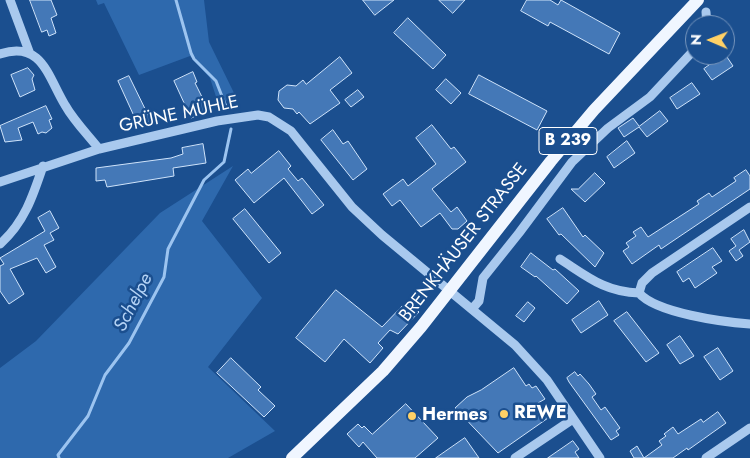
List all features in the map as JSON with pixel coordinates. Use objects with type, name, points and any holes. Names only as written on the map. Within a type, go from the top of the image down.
[{"type":"main road","name":"BRENKHÄUSER STRASSE","points":[[292,458],[383,371],[421,327],[582,124],[698,0]]},
{"type":"street","points":[[10,0],[30,54]]},
{"type":"street","points":[[0,54],[16,50],[30,54],[41,61],[66,106],[98,149]]},
{"type":"street","name":"BRENKHÄUSER STRASSE","points":[[472,310],[479,301],[483,278],[572,162],[608,128],[650,97],[685,60]]},
{"type":"street","name":"GRÜNE MÜHLE","points":[[0,182],[98,149],[217,121],[258,115],[269,117],[291,131],[352,207],[515,345],[547,380],[600,458]]},
{"type":"street","points":[[0,244],[21,222],[43,166]]},
{"type":"street","points":[[639,293],[642,283],[652,273],[750,207]]},
{"type":"street","points":[[560,259],[603,287],[620,293],[639,293]]},
{"type":"street","points":[[639,293],[644,300],[658,306],[711,320],[750,324]]},
{"type":"street","points":[[515,458],[573,418]]},
{"type":"street","points":[[706,458],[750,428]]},
{"type":"shaded area","points":[[96,0],[204,0],[209,42],[235,95],[219,106],[210,78],[190,56],[139,75],[104,3],[98,5]]},
{"type":"shaded area","points":[[233,166],[202,221],[262,298],[208,367],[275,431],[228,458],[0,458],[0,368],[36,341],[160,213]]},
{"type":"building","points":[[30,0],[51,0],[57,15],[51,18],[56,33],[49,36],[47,30],[42,32]]},
{"type":"building","points":[[363,0],[394,0],[375,15]]},
{"type":"building","points":[[439,0],[465,0],[453,13]]},
{"type":"building","points":[[527,0],[550,0],[558,5],[561,0],[620,33],[609,54],[550,22],[548,26],[521,11]]},
{"type":"building","points":[[408,18],[446,55],[433,69],[394,33]]},
{"type":"building","points":[[340,57],[352,73],[330,90],[340,103],[310,124],[299,112],[297,114],[293,109],[284,108],[278,100],[279,91],[287,85],[296,86],[303,80],[306,84]]},
{"type":"building","points":[[710,65],[733,66],[712,80],[704,69]]},
{"type":"building","points":[[28,68],[34,75],[32,79],[35,90],[20,97],[11,75]]},
{"type":"building","points":[[193,72],[197,82],[195,83],[209,111],[191,118],[174,81]]},
{"type":"building","points":[[479,75],[547,111],[537,130],[469,94]]},
{"type":"building","points":[[129,76],[151,121],[139,127],[118,81]]},
{"type":"building","points":[[446,79],[461,93],[451,104],[436,90]]},
{"type":"building","points":[[692,83],[700,94],[677,109],[670,98]]},
{"type":"building","points":[[358,90],[364,97],[351,107],[345,100]]},
{"type":"building","points":[[46,106],[52,119],[49,120],[52,128],[46,133],[38,134],[33,122],[18,128],[22,140],[5,142],[0,126]]},
{"type":"building","points":[[660,111],[668,121],[647,137],[639,127],[624,137],[618,128],[633,118],[639,126]]},
{"type":"building","points":[[432,125],[451,149],[454,147],[466,162],[432,189],[451,212],[457,207],[467,221],[458,229],[452,229],[440,213],[421,227],[400,200],[392,206],[383,194],[403,179],[408,186],[436,164],[416,138]]},
{"type":"building","points":[[333,130],[343,144],[348,141],[367,169],[353,180],[321,140]]},
{"type":"building","points":[[627,141],[635,153],[614,168],[607,157]]},
{"type":"building","points":[[203,144],[206,163],[173,168],[174,176],[107,187],[105,180],[96,181],[96,168],[171,158],[183,154],[182,148]]},
{"type":"building","points":[[279,151],[291,166],[288,169],[298,181],[302,178],[324,205],[312,214],[284,178],[254,203],[235,180],[248,169],[251,173]]},
{"type":"building","points":[[746,170],[750,176],[750,189],[661,249],[659,245],[632,264],[623,251],[629,247],[626,243],[636,236],[633,232],[641,227],[648,237],[699,204],[697,201],[709,193],[712,197],[736,181],[734,178]]},
{"type":"building","points":[[595,173],[605,183],[585,202],[571,189],[578,189]]},
{"type":"building","points":[[563,208],[583,237],[585,235],[604,253],[595,267],[561,234],[559,235],[547,219]]},
{"type":"building","points":[[245,209],[281,253],[269,263],[233,219]]},
{"type":"building","points":[[50,211],[59,228],[50,233],[54,240],[44,245],[56,267],[46,273],[37,258],[10,269],[24,294],[9,304],[0,291],[0,266],[4,264],[0,258],[45,231],[38,218]]},
{"type":"building","points":[[744,230],[750,242],[739,250],[743,256],[736,261],[729,251],[736,246],[731,239]]},
{"type":"building","points":[[713,248],[722,261],[712,267],[717,273],[695,288],[689,278],[683,282],[677,272]]},
{"type":"building","points":[[531,253],[553,270],[555,269],[579,291],[567,304],[536,276],[521,267]]},
{"type":"building","points":[[336,290],[382,327],[407,301],[419,312],[398,334],[390,330],[378,343],[383,348],[370,363],[344,339],[325,362],[296,338]]},
{"type":"building","points":[[599,301],[608,315],[581,333],[572,320]]},
{"type":"building","points":[[528,302],[535,308],[524,322],[516,316]]},
{"type":"building","points":[[627,312],[659,353],[646,362],[614,321]]},
{"type":"building","points":[[680,336],[694,356],[680,364],[667,345]]},
{"type":"building","points":[[718,348],[733,371],[720,380],[704,357]]},
{"type":"building","points":[[231,358],[261,387],[258,390],[275,406],[264,417],[217,373]]},
{"type":"building","name":"REWE","points":[[514,368],[526,386],[529,384],[532,388],[536,386],[545,399],[538,403],[548,418],[498,453],[455,408],[467,397]]},
{"type":"building","points":[[575,372],[578,376],[580,374],[596,394],[592,397],[601,410],[605,407],[620,428],[616,431],[619,435],[611,440],[569,382],[567,378]]},
{"type":"building","points":[[406,404],[438,438],[415,458],[377,458],[363,442],[359,447],[347,434],[358,424],[362,428],[364,426],[372,434]]},
{"type":"building","points":[[718,412],[726,423],[688,450],[687,448],[673,458],[644,458],[662,445],[659,441],[673,427],[678,434],[701,419],[703,422]]},
{"type":"building","points":[[465,438],[479,458],[436,458]]},
{"type":"building","points":[[573,441],[579,449],[575,452],[579,458],[548,458]]},
{"type":"building","points":[[637,446],[644,458],[634,458],[630,451]]},
{"type":"waterway","name":"Schelpe","points":[[176,0],[191,53],[194,59],[216,81],[227,109]]},
{"type":"waterway","name":"Schelpe","points":[[59,458],[58,455],[88,416],[105,375],[129,343],[164,277],[168,249],[204,180],[224,162],[231,129]]},
{"type":"place","name":"REWE","points":[[504,414]]},
{"type":"place","name":"Hermes","points":[[412,416]]}]
